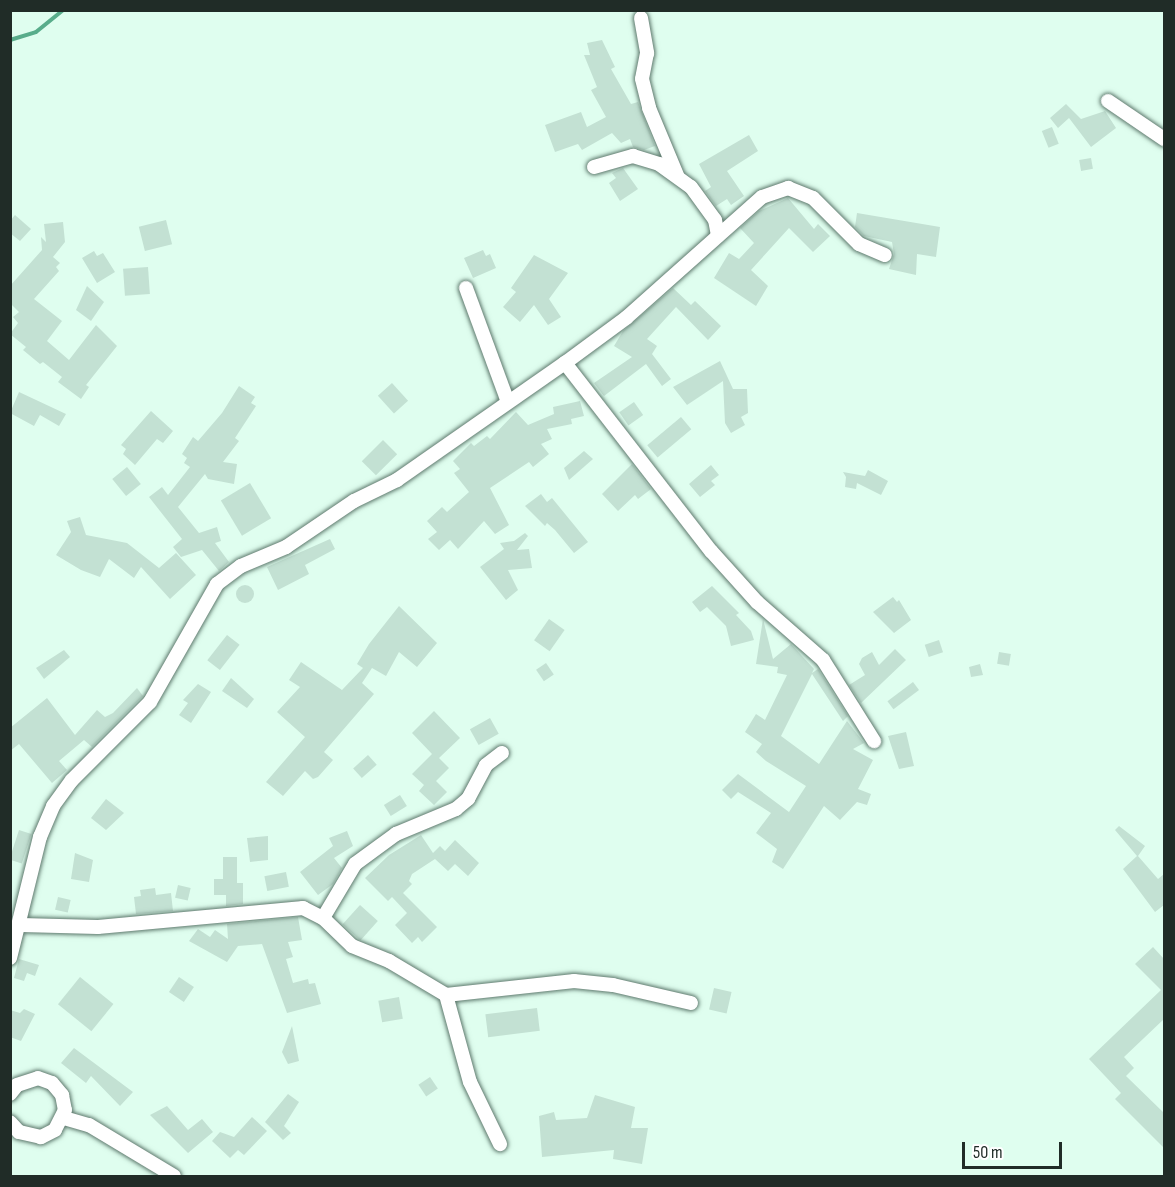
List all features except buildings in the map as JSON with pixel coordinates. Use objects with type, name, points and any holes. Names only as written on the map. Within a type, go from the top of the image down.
[{"type":"street","points":[[640,18],[647,53],[642,79],[649,108],[677,175],[715,220],[718,236]]},
{"type":"street","points":[[1108,101],[1164,139]]},
{"type":"street","points":[[594,167],[633,156],[677,175]]},
{"type":"street","points":[[10,958],[21,925],[40,837],[53,806],[72,780],[150,702],[217,584],[241,566],[286,547],[354,501],[397,480],[565,363],[626,318],[762,197],[788,189],[813,198],[859,244],[885,255]]},
{"type":"street","points":[[466,288],[508,402]]},
{"type":"street","points":[[565,363],[711,551],[757,602],[823,660],[874,741]]},
{"type":"street","points":[[323,918],[355,864],[396,834],[456,809],[468,799],[486,765],[502,753]]},
{"type":"street","points":[[21,925],[98,927],[303,908],[323,918],[352,946],[389,961],[446,995],[574,981],[613,985],[691,1003]]},
{"type":"street","points":[[446,995],[470,1082],[501,1144]]},
{"type":"street","points":[[10,1144],[15,1127],[41,1137],[55,1130],[64,1118],[62,1095],[52,1083],[38,1078],[13,1086]]},
{"type":"street","points":[[64,1118],[89,1125],[174,1176]]},
{"type":"waterway","points":[[10,40],[36,32],[63,10]]}]
